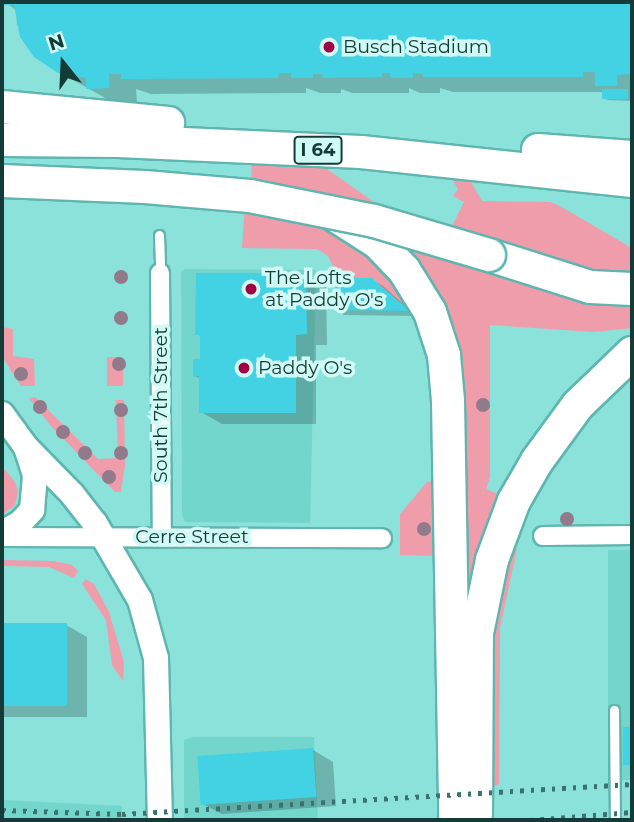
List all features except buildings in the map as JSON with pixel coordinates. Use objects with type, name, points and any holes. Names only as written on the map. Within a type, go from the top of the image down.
[{"type":"highway","points":[[2,107],[161,123],[309,129],[388,143]]},
{"type":"highway","name":"I 64","points":[[2,139],[388,143],[632,157]]},
{"type":"highway","name":"I 64","points":[[2,139],[117,141],[361,152],[632,181]]},
{"type":"highway","points":[[2,180],[250,195],[317,208],[359,228],[404,270],[430,312],[444,355],[448,401],[455,820]]},
{"type":"highway","points":[[2,180],[145,187],[250,197],[374,221],[590,287],[632,289]]},
{"type":"highway","points":[[476,820],[477,633],[492,560],[514,501],[558,430],[578,405],[632,353]]},
{"type":"main road","points":[[2,414],[25,446],[72,494],[104,537],[137,593],[152,638],[158,694],[160,820]]},
{"type":"main road","points":[[2,535],[20,523],[32,510],[35,475],[25,446]]},
{"type":"street","name":"South 7th Street","points":[[160,273],[162,537]]},
{"type":"street","name":"Cerre Street","points":[[2,535],[382,538]]},
{"type":"street","points":[[543,537],[632,535]]},
{"type":"lane","points":[[159,235],[160,273]]},
{"type":"lane","points":[[614,710],[615,820]]},
{"type":"shaded area","points":[[252,163],[323,166],[392,215],[251,185]]},
{"type":"shaded area","points":[[450,176],[468,177],[482,201],[550,202],[558,205],[632,248],[632,280],[623,281],[449,232],[464,202],[453,196],[458,189]]},
{"type":"shaded area","points":[[245,204],[308,214],[360,242],[419,310],[410,311],[372,278],[332,277],[333,266],[328,256],[317,249],[242,248]]},
{"type":"shaded area","points":[[397,244],[632,300],[632,328],[594,332],[490,325],[490,477],[486,489],[505,497],[472,599],[462,599],[460,388]]},
{"type":"shaded area","points":[[185,269],[316,270],[310,523],[185,522],[182,515],[181,272]]},
{"type":"shaded area","points":[[2,327],[13,329],[13,356],[34,359],[35,386],[21,386],[3,358]]},
{"type":"shaded area","points":[[107,357],[123,357],[123,386],[107,386]]},
{"type":"shaded area","points":[[35,397],[98,459],[118,458],[116,400],[124,400],[125,465],[121,492],[115,492],[51,426],[29,398]]},
{"type":"shaded area","points":[[2,466],[15,482],[18,492],[15,505],[2,515]]},
{"type":"shaded area","points":[[433,481],[434,556],[400,555],[400,514],[427,482]]},
{"type":"shaded area","points":[[517,549],[500,628],[499,784],[491,788],[491,636],[508,550]]},
{"type":"shaded area","points":[[608,550],[632,550],[632,780],[608,780]]},
{"type":"shaded area","points":[[2,560],[54,561],[72,565],[78,571],[74,578],[49,567],[2,566]]},
{"type":"shaded area","points":[[86,579],[94,584],[109,612],[124,662],[123,681],[112,665],[106,620],[82,584]]},
{"type":"shaded area","points":[[193,737],[314,737],[318,820],[184,820],[184,740]]},
{"type":"shaded area","points":[[2,800],[122,806],[122,820],[2,820]]},
{"type":"railway","points":[[2,810],[122,814],[632,784]]},
{"type":"railway","points":[[530,820],[632,812]]},
{"type":"place","name":"Busch Stadium","points":[[329,47]]},
{"type":"place","name":"The Lofts at Paddy O's","points":[[251,289]]},
{"type":"place","name":"Paddy O's","points":[[244,368]]}]
